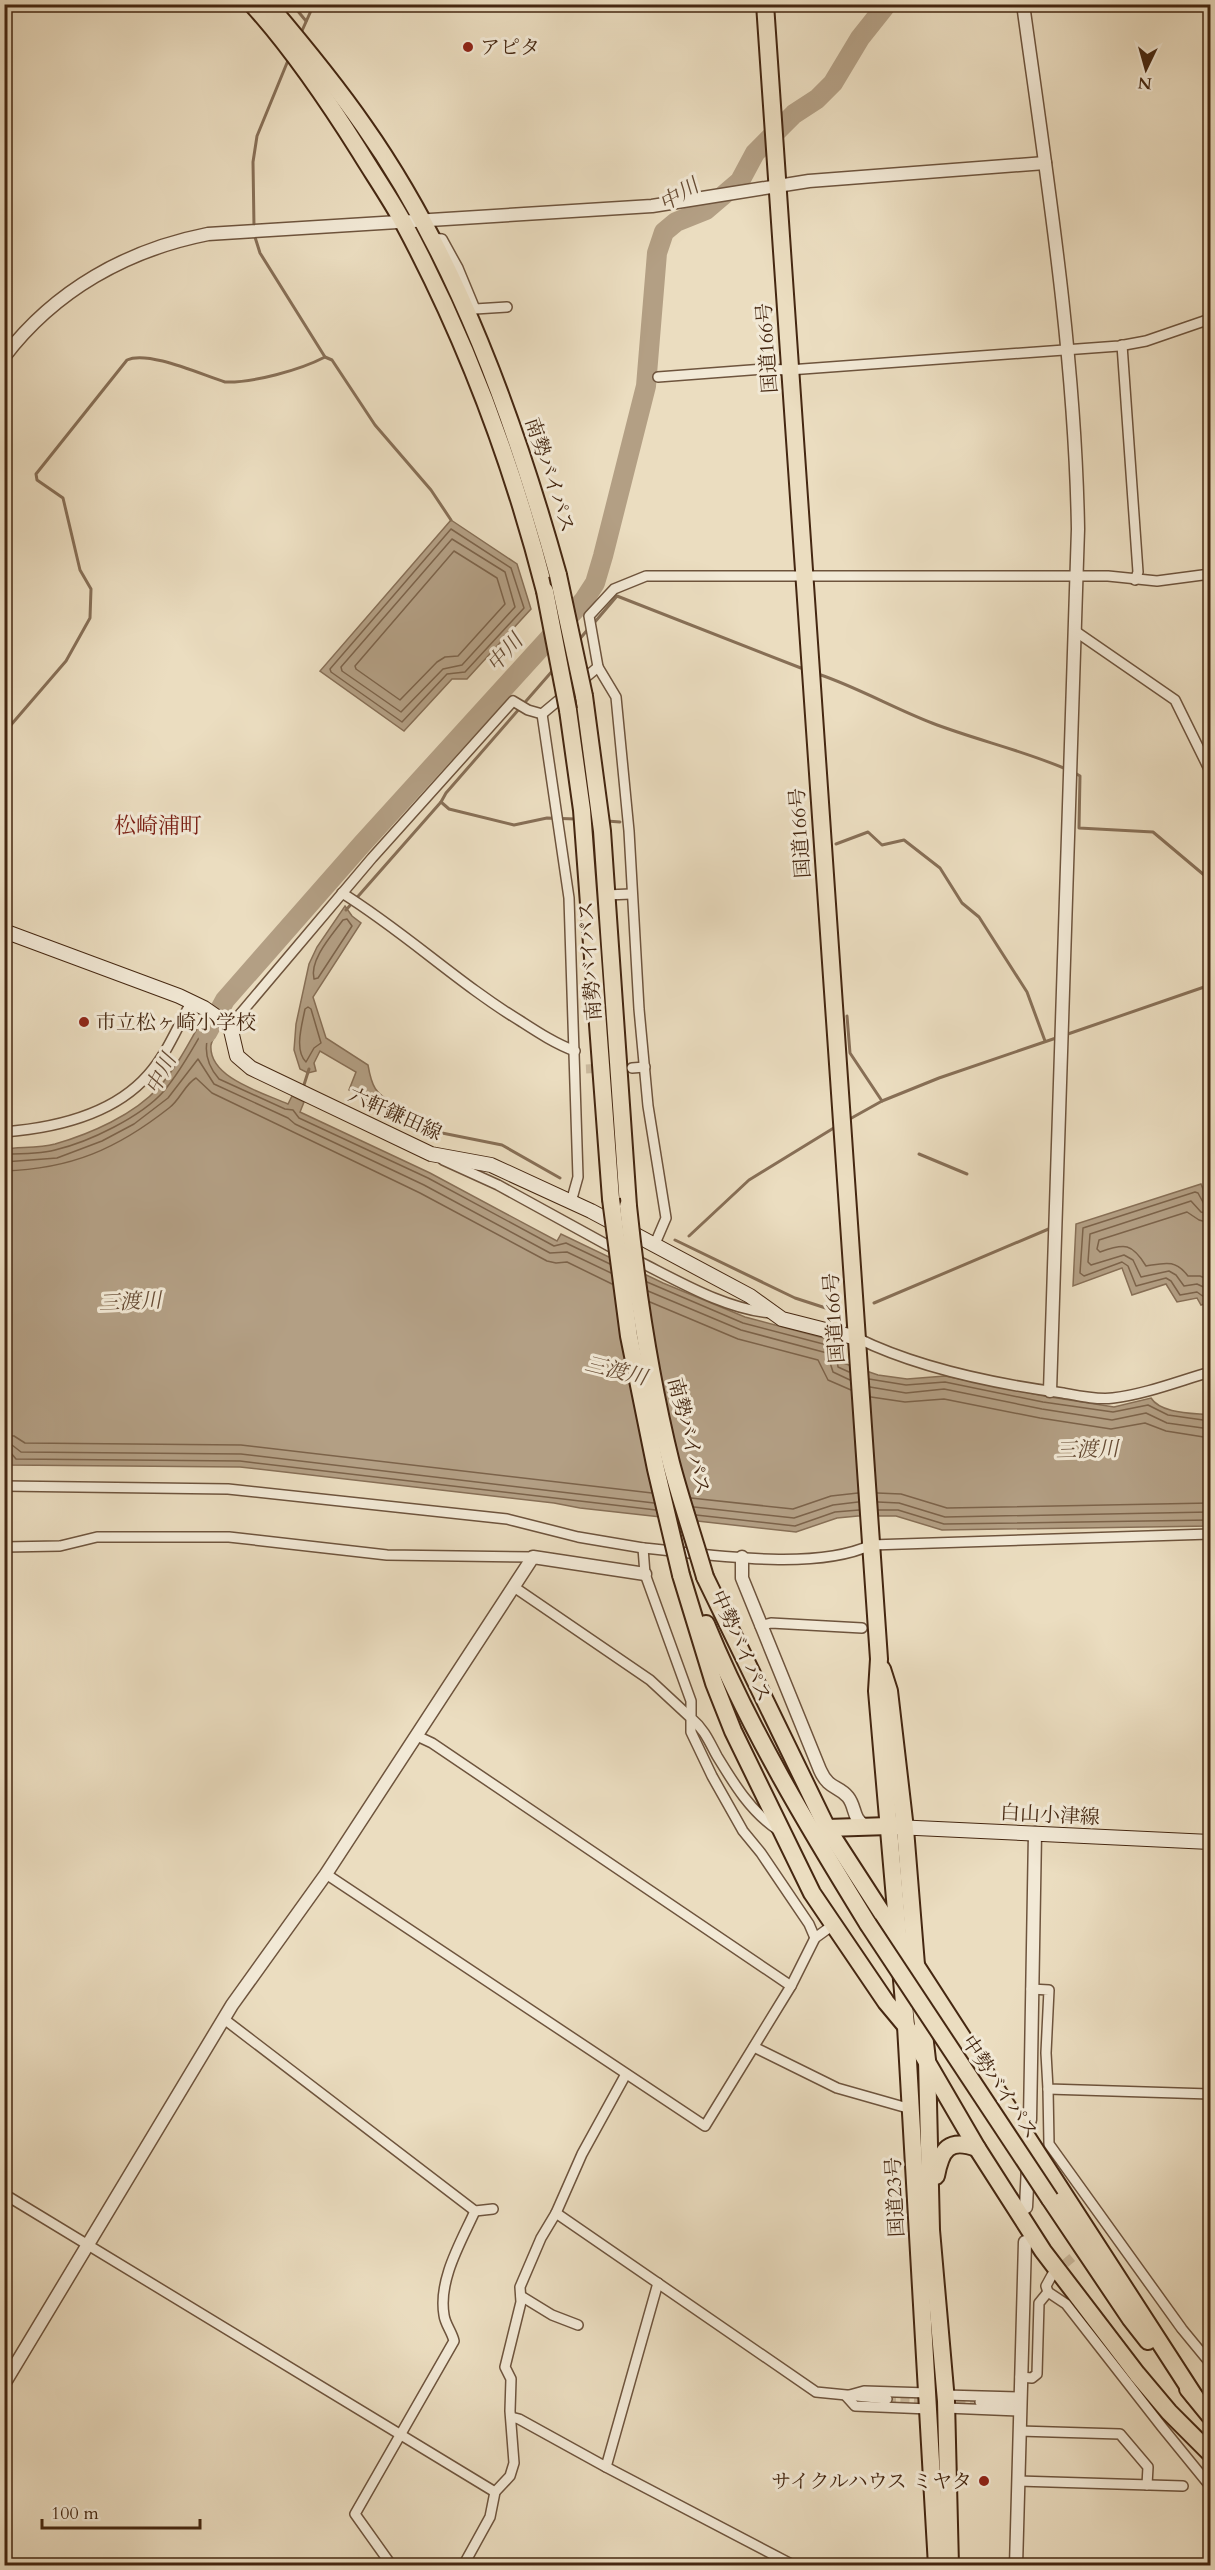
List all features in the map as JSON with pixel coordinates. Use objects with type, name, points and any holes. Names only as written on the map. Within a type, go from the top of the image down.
[{"type":"highway","name":"南勢バイパス","points":[[252,4],[292,43],[365,126],[422,220],[470,320],[510,420],[558,575],[584,696],[602,831],[598,896],[611,1198],[628,1336],[656,1469],[674,1540]]},
{"type":"highway","name":"南勢バイパス","points":[[268,4],[402,220],[458,332],[499,434],[528,522],[545,591],[568,710],[584,829],[598,896],[628,1206],[641,1311],[657,1404],[672,1464],[692,1576],[831,1828],[896,1936],[1195,2397]]},
{"type":"highway","name":"国道166号","points":[[765,4],[879,1659],[877,1691],[897,1827]]},
{"type":"highway","name":"中勢バイパス","points":[[674,1540],[724,1644],[776,1766],[868,1924],[1130,2318],[1210,2415]]},
{"type":"highway","points":[[692,1576],[714,1683],[733,1731],[812,1893],[886,2002],[906,2026],[977,2148],[1043,2251],[1105,2334],[1169,2412],[1210,2453]]},
{"type":"highway","points":[[831,1828],[897,1827]]},
{"type":"highway","name":"国道23号","points":[[897,1827],[896,1936],[906,2026],[909,2088],[950,2565]]},
{"type":"highway","name":"国道23号","points":[[897,1827],[927,2060],[937,2401],[937,2565]]},
{"type":"highway","points":[[886,2002],[899,2035],[909,2088]]},
{"type":"highway","points":[[932,2230],[939,2157],[947,2148],[957,2144],[977,2148]]},
{"type":"main road","points":[[4,931],[179,996],[230,1026]]},
{"type":"main road","name":"六軒鎌田線","points":[[230,1026],[234,1047],[243,1062],[295,1089],[431,1155],[491,1165],[571,1202],[750,1296],[782,1319],[856,1338]]},
{"type":"main road","name":"白山小津線","points":[[897,1827],[1210,1842]]},
{"type":"street","points":[[1023,4],[1067,350],[1077,470],[1077,576],[1050,1391]]},
{"type":"street","points":[[4,357],[54,304],[83,283],[118,263],[158,246],[190,238],[402,220],[652,206],[809,181],[1045,163]]},
{"type":"street","points":[[431,238],[442,239],[458,268],[475,309],[507,307]]},
{"type":"street","points":[[658,377],[764,369],[789,370],[1122,345],[1146,340],[1210,319]]},
{"type":"street","points":[[1122,345],[1138,572],[1135,580]]},
{"type":"street","points":[[654,1246],[666,1218],[648,1106],[631,894],[629,831],[616,696],[598,667],[589,616],[614,589],[646,576],[1108,576],[1135,580],[1172,580],[1210,574]]},
{"type":"street","points":[[1075,631],[1175,700],[1194,734],[1210,771]]},
{"type":"street","points":[[542,714],[598,667]]},
{"type":"street","points":[[230,1026],[346,896],[513,701],[528,710],[542,714]]},
{"type":"street","points":[[542,714],[569,898],[578,1177],[571,1202]]},
{"type":"street","points":[[569,898],[631,894]]},
{"type":"street","points":[[346,896],[378,916],[497,1007],[560,1046],[575,1051]]},
{"type":"street","points":[[4,1132],[41,1129],[76,1118],[132,1091],[150,1074],[198,1006]]},
{"type":"street","points":[[632,1068],[645,1067]]},
{"type":"street","points":[[575,1069],[586,1069]]},
{"type":"street","points":[[431,1155],[498,1185],[586,1235],[709,1295],[750,1311],[771,1312]]},
{"type":"street","points":[[856,1338],[874,1347],[961,1374],[1050,1391],[1113,1398],[1210,1372]]},
{"type":"street","points":[[4,1486],[228,1489],[507,1519],[578,1537],[643,1548],[742,1557],[806,1559],[856,1552],[871,1545],[1210,1534]]},
{"type":"street","points":[[4,1546],[60,1546],[98,1537],[229,1537],[387,1555],[533,1557],[645,1574]]},
{"type":"street","points":[[643,1548],[645,1574],[691,1701],[691,1731],[712,1776],[743,1831],[761,1853],[809,1924],[815,1938]]},
{"type":"street","points":[[4,2384],[224,2019],[326,1874],[533,1557]]},
{"type":"street","points":[[742,1557],[742,1578],[822,1775],[833,1788],[846,1796],[856,1818],[865,1826]]},
{"type":"street","points":[[514,1587],[650,1680],[702,1728],[732,1780],[756,1814],[782,1833]]},
{"type":"street","points":[[760,1626],[771,1623],[862,1628]]},
{"type":"street","points":[[417,1736],[450,1755],[791,1986]]},
{"type":"street","points":[[831,1828],[846,1816],[851,1805]]},
{"type":"street","points":[[1030,2120],[1035,1833]]},
{"type":"street","points":[[326,1874],[705,2126],[791,1986],[815,1938],[833,1926]]},
{"type":"street","points":[[1031,1989],[1049,1990],[1046,2053],[1049,2144],[1182,2329],[1210,2363]]},
{"type":"street","points":[[224,2019],[475,2211],[493,2210]]},
{"type":"street","points":[[754,2047],[837,2088],[911,2109]]},
{"type":"street","points":[[463,2565],[490,2517],[495,2492],[510,2476],[514,2463],[511,2379],[505,2367],[521,2302],[520,2287],[582,2154],[626,2074]]},
{"type":"street","points":[[1048,2089],[1210,2094]]},
{"type":"street","points":[[1026,2207],[1029,2160]]},
{"type":"street","points":[[4,2194],[495,2492]]},
{"type":"street","points":[[392,2565],[355,2514],[454,2341],[451,2329],[444,2319],[445,2290],[449,2269],[475,2211]]},
{"type":"street","points":[[556,2213],[816,2392],[887,2399]]},
{"type":"street","points":[[1098,2237],[1108,2227]]},
{"type":"street","points":[[1016,2565],[1025,2242]]},
{"type":"street","points":[[1052,2275],[1046,2286],[1048,2292],[1066,2304],[1210,2486]]},
{"type":"street","points":[[606,2467],[658,2283]]},
{"type":"street","points":[[1020,2377],[1032,2378],[1037,2374],[1039,2303],[1048,2292]]},
{"type":"street","points":[[521,2296],[552,2315],[578,2325]]},
{"type":"street","points":[[846,2396],[864,2391],[937,2401],[1020,2404]]},
{"type":"street","points":[[846,2396],[855,2406],[937,2401],[1020,2404]]},
{"type":"street","points":[[980,2402],[1020,2404]]},
{"type":"street","points":[[511,2418],[519,2419],[795,2565]]},
{"type":"street","points":[[1019,2431],[1120,2434],[1148,2467],[1147,2485]]},
{"type":"street","points":[[1018,2481],[1183,2486]]},
{"type":"water","points":[[451,520],[517,564],[531,609],[467,679],[452,679],[404,731],[320,671]]},
{"type":"water","points":[[345,906],[361,923],[313,997],[326,1038],[368,1065],[375,1089],[394,1105],[390,1112],[349,1090],[356,1072],[320,1051],[314,1063],[316,1071],[308,1073],[300,1069],[294,1050],[296,1024],[309,964],[317,947]]},
{"type":"water","name":"三渡川","points":[[203,1018],[219,1028],[211,1045],[212,1057],[218,1067],[239,1083],[288,1104],[292,1096],[304,1102],[300,1112],[430,1173],[557,1241],[561,1234],[663,1283],[745,1317],[835,1341],[843,1350],[843,1363],[878,1375],[907,1379],[945,1376],[1044,1396],[1114,1407],[1151,1398],[1170,1410],[1210,1415],[1210,1526],[942,1530],[896,1516],[858,1516],[837,1518],[796,1532],[240,1467],[8,1465],[5,1457],[5,1149],[55,1144],[97,1129],[124,1115],[149,1097],[166,1079]]},
{"type":"water","points":[[1201,1184],[1210,1206],[1210,1302],[1201,1305],[1197,1298],[1177,1302],[1166,1284],[1132,1295],[1122,1268],[1073,1286],[1076,1224]]},
{"type":"waterway","points":[[292,4],[306,21]]},
{"type":"waterway","points":[[301,33],[314,4]]},
{"type":"waterway","name":"中川","points":[[207,1033],[225,1000],[362,844],[584,600],[595,583],[603,556],[646,386],[657,253],[664,232],[676,222],[706,210],[740,181],[755,153],[794,114],[817,99],[833,83],[860,38],[887,4]]},
{"type":"waterway","points":[[254,227],[253,162],[257,136],[289,58]]},
{"type":"waterway","points":[[254,234],[260,253],[325,357],[332,360],[375,425],[431,490],[451,520]]},
{"type":"waterway","points":[[4,733],[66,661],[90,618],[91,589],[80,570],[63,498],[37,480],[36,474],[127,360],[148,358],[225,382],[236,382],[276,375],[303,367],[325,357]]},
{"type":"waterway","points":[[594,623],[617,596],[806,670]]},
{"type":"waterway","points":[[578,641],[589,628]]},
{"type":"waterway","points":[[441,802],[446,793],[554,669]]},
{"type":"waterway","points":[[818,674],[932,723],[1066,769]]},
{"type":"waterway","points":[[1075,773],[1080,776],[1079,828],[1153,832],[1210,880]]},
{"type":"waterway","points":[[346,910],[441,802],[449,809],[514,825],[547,818],[576,819]]},
{"type":"waterway","points":[[607,821],[620,822]]},
{"type":"waterway","points":[[836,844],[868,832],[882,845],[904,840],[940,868],[962,903],[979,917],[1027,992],[1045,1041]]},
{"type":"waterway","points":[[1065,1035],[1210,985]]},
{"type":"waterway","points":[[847,1016],[850,1053],[882,1101]]},
{"type":"waterway","points":[[848,1120],[882,1101],[939,1078],[1059,1037]]},
{"type":"waterway","points":[[303,1088],[309,1069]]},
{"type":"waterway","points":[[390,1106],[437,1132],[502,1145],[560,1178]]},
{"type":"waterway","points":[[689,1236],[749,1180],[837,1126]]},
{"type":"waterway","points":[[919,1154],[967,1174]]},
{"type":"waterway","points":[[874,1303],[1051,1228]]},
{"type":"waterway","points":[[675,1240],[795,1298],[838,1312]]},
{"type":"tunnel","points":[[586,1069],[605,1068]]},
{"type":"tunnel","points":[[1055,2272],[1086,2246]]},
{"type":"tunnel","points":[[887,2399],[930,2401]]},
{"type":"tunnel","points":[[943,2401],[980,2402]]},
{"type":"place","name":"アピタ","points":[[468,47]]},
{"type":"place","name":"市立松ヶ崎小学校","points":[[84,1022]]},
{"type":"place","name":"サイクルハウス ミヤタ","points":[[984,2481]]},
{"type":"district","name":"松崎浦町","points":[[158,826]]}]
